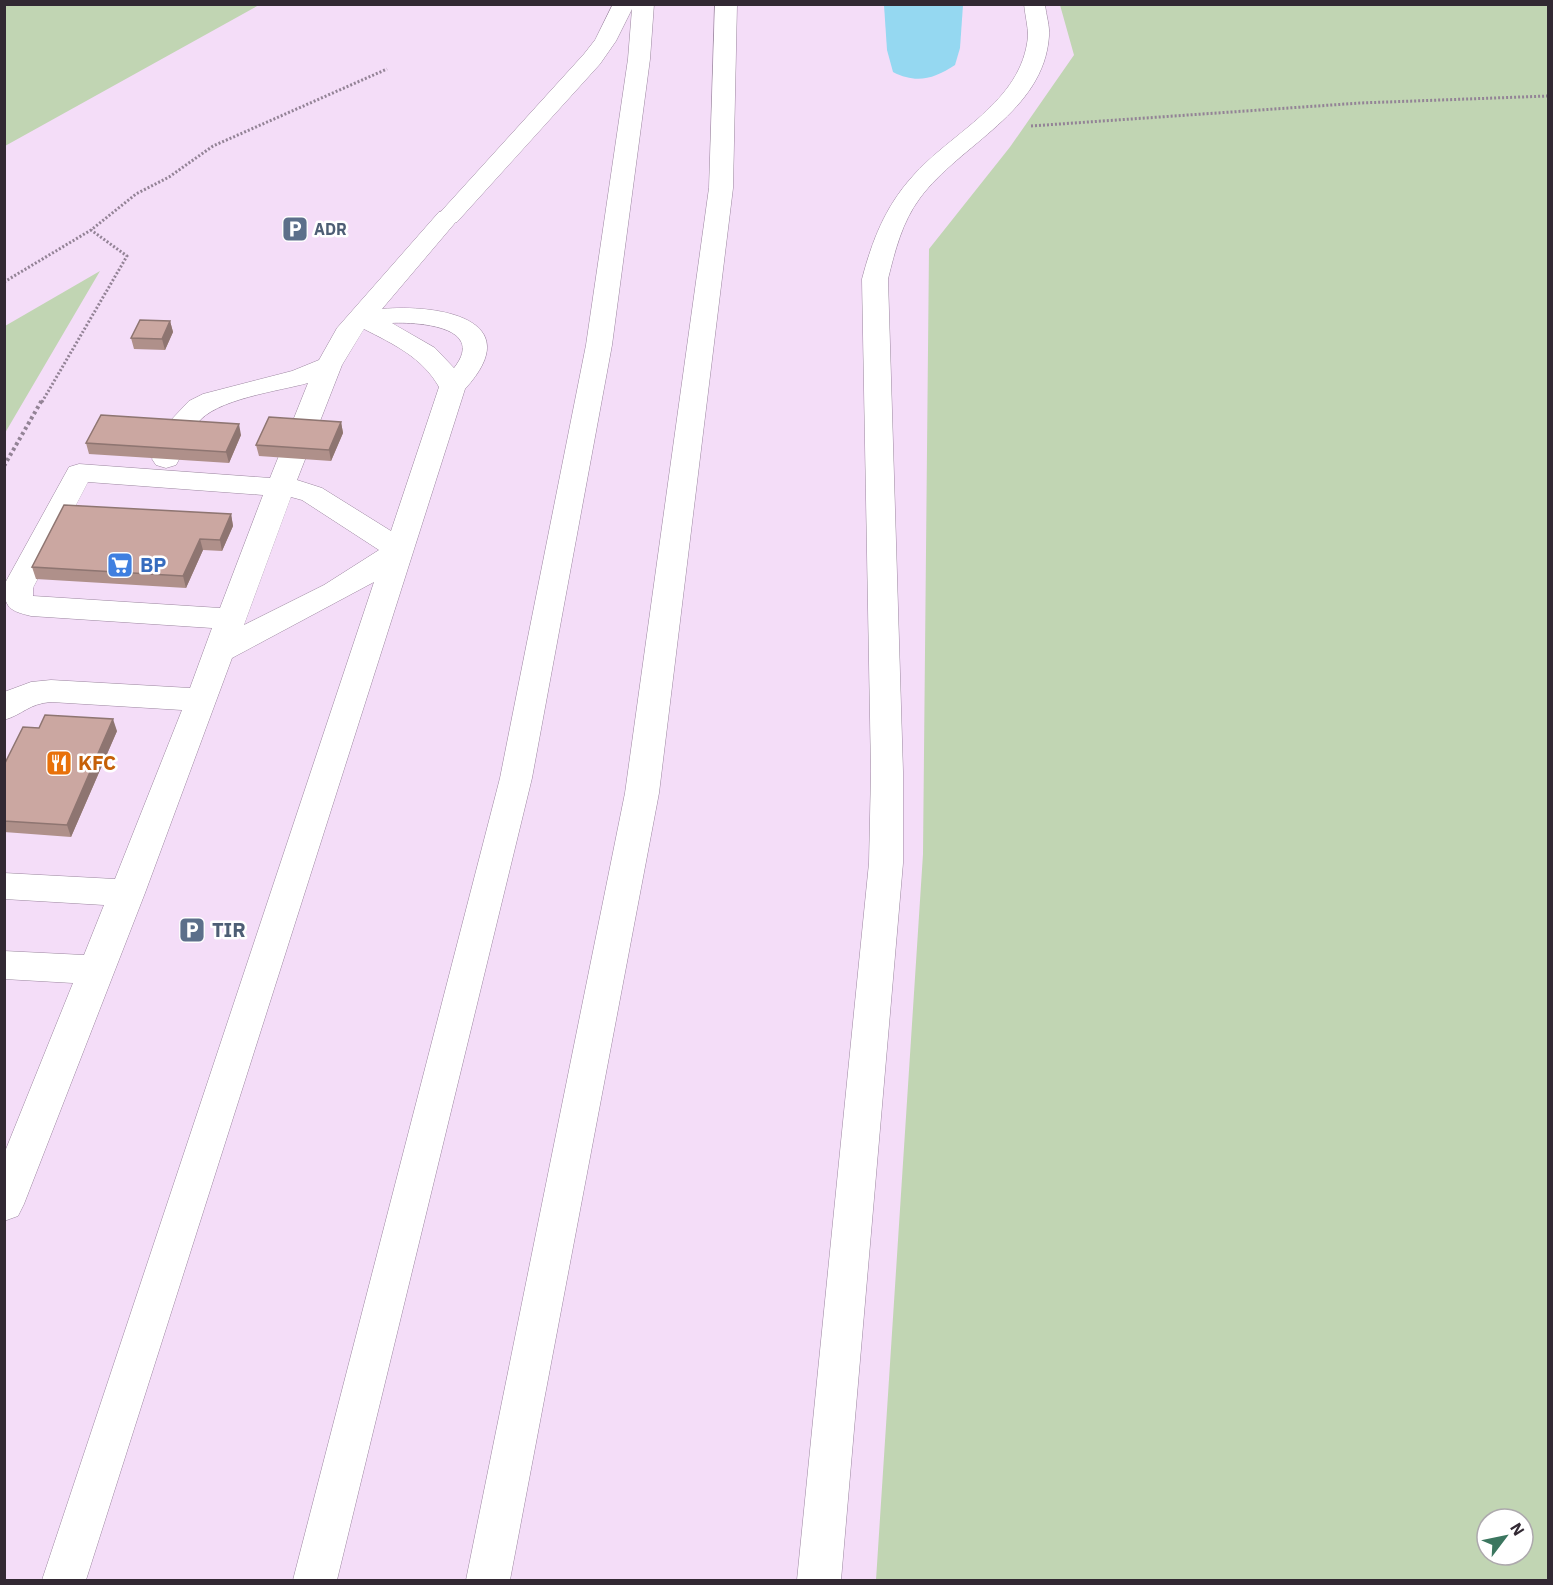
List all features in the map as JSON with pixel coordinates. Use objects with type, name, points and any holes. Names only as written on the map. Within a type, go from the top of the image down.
[{"type":"main road","points":[[4,1204],[128,893],[281,486],[329,365],[346,334],[448,217],[592,59],[605,41],[624,4]]},
{"type":"main road","points":[[315,1581],[516,778],[599,345],[639,59],[643,4]]},
{"type":"main road","points":[[488,1581],[642,793],[721,188],[726,4]]},
{"type":"main road","points":[[819,1581],[886,863],[887,772],[875,279],[885,237],[906,200],[922,180],[981,130],[1011,100],[1031,66],[1038,31],[1034,4]]},
{"type":"main road","points":[[64,1581],[452,387],[470,367],[475,350],[474,341],[461,326],[445,319],[415,315],[360,318]]},
{"type":"main road","points":[[360,318],[425,353],[440,366],[452,387]]},
{"type":"main road","points":[[157,478],[186,419],[199,407],[213,400],[301,377],[329,365]]},
{"type":"main road","points":[[231,619],[25,606],[17,595],[18,588],[79,473],[300,489],[312,494],[399,550]]},
{"type":"main road","points":[[219,652],[373,571],[399,550]]},
{"type":"main road","points":[[4,709],[20,696],[51,691],[202,700]]},
{"type":"main road","points":[[4,886],[128,893]]},
{"type":"main road","points":[[4,965],[98,970]]},
{"type":"path","points":[[4,282],[91,230],[136,194],[169,177],[213,146],[387,69]]},
{"type":"path","points":[[981,130],[1360,103],[1548,96]]},
{"type":"path","points":[[4,466],[127,256],[91,230]]},
{"type":"green space","points":[[5,4],[259,4],[259,5],[5,146]]},
{"type":"green space","points":[[1060,5],[1548,5],[1548,1580],[876,1580],[923,854],[929,249],[1010,147],[1074,55]]},
{"type":"green space","points":[[100,271],[5,433],[5,326]]},
{"type":"water","points":[[884,5],[963,5],[960,48],[955,65],[932,77],[917,79],[893,72],[887,50]]},
{"type":"building","points":[[140,320],[170,321],[162,339],[131,338]]},
{"type":"building","points":[[101,415],[239,424],[226,452],[86,443]]},
{"type":"building","points":[[269,417],[341,422],[329,450],[256,445]]},
{"type":"building","name":"BP","points":[[64,505],[231,514],[220,540],[200,539],[183,576],[32,567]]},
{"type":"building","name":"KFC","points":[[45,715],[113,719],[67,825],[4,821],[4,765],[23,727],[39,728]]},
{"type":"place","name":"ADR","points":[[295,229]]},
{"type":"place","name":"BP","points":[[120,565]]},
{"type":"place","name":"KFC","points":[[59,763]]},
{"type":"place","name":"TIR","points":[[192,930]]}]
